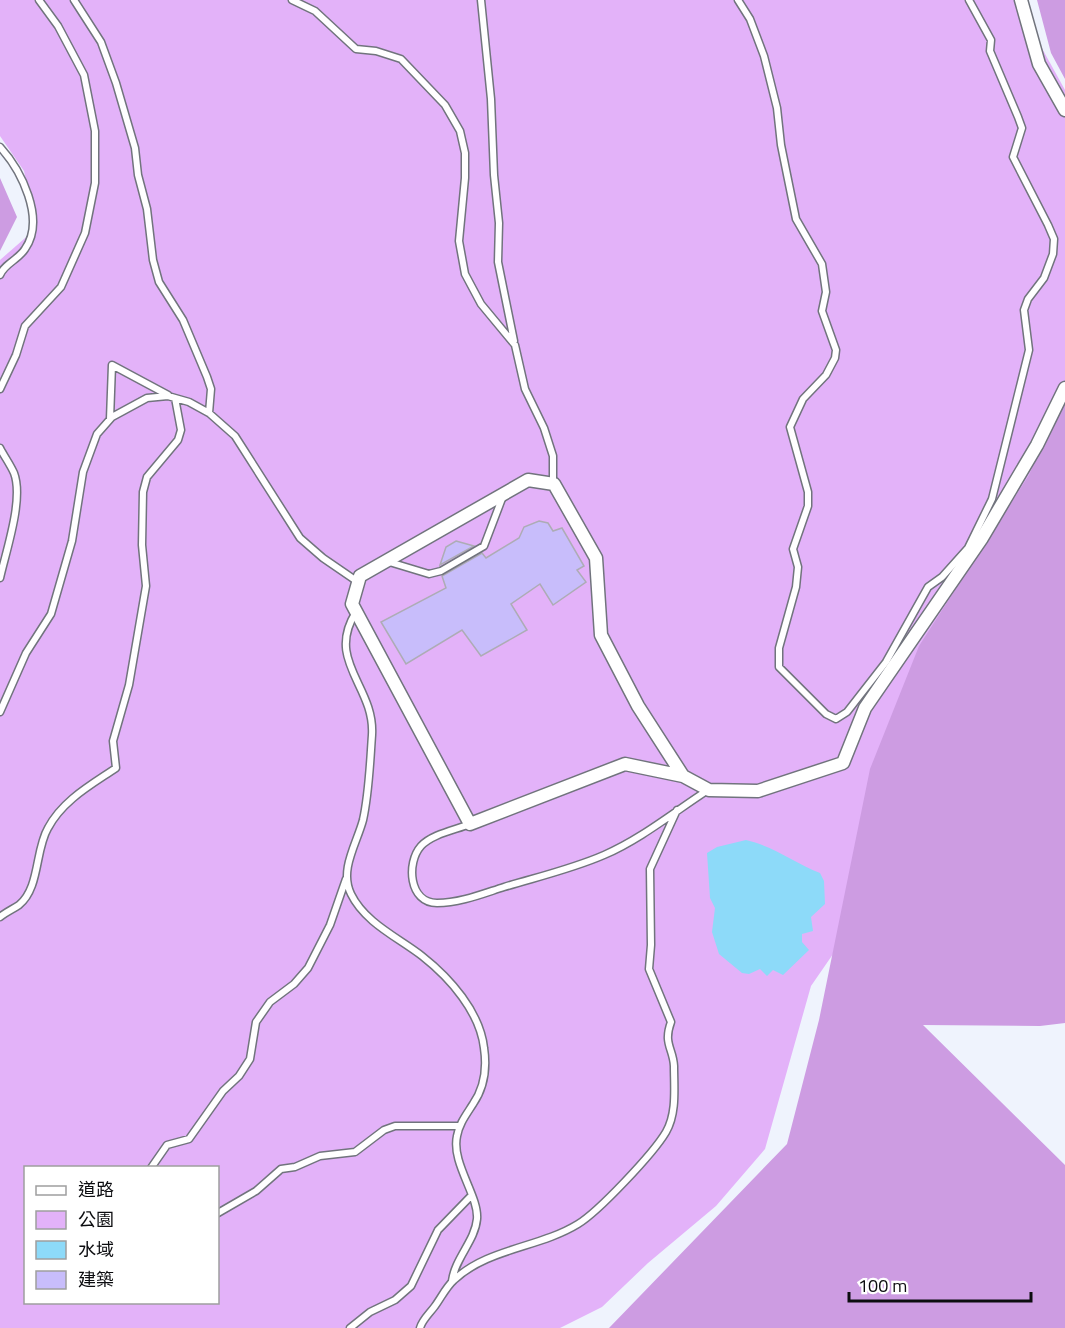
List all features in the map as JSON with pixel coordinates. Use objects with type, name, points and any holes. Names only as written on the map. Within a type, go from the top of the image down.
[{"type":"street","points":[[1021,0],[1039,64],[1065,110]]},
{"type":"street","points":[[682,776],[638,706],[601,635],[596,558],[553,483],[528,480],[360,576],[352,604],[470,824],[625,764],[682,776],[709,790],[758,791],[843,763],[865,708],[982,538],[1037,445],[1065,388]]},
{"type":"lane","points":[[0,389],[16,355],[24,326],[61,287],[85,233],[95,183],[95,131],[84,75],[58,26],[39,0]]},
{"type":"lane","points":[[74,0],[101,42],[116,83],[135,148],[138,175],[147,209],[153,260],[159,282],[183,320],[207,377],[211,389],[209,413]]},
{"type":"lane","points":[[292,0],[315,11],[356,49],[376,51],[401,59],[446,105],[460,131],[465,153],[463,222],[459,241],[465,274],[481,304],[515,345]]},
{"type":"lane","points":[[481,0],[491,99],[494,175],[499,223],[498,262],[525,389],[544,428],[553,456],[553,483]]},
{"type":"lane","points":[[738,0],[750,19],[764,56],[777,108],[781,145],[796,219],[822,264],[826,292],[822,311],[836,350],[835,358],[826,375],[803,399],[790,427],[808,492],[808,506],[793,549],[798,567],[796,587],[779,648],[779,667],[820,709],[836,719],[847,712],[886,662],[928,587],[956,563],[979,528],[992,499],[1029,350],[1024,310],[1028,299],[1044,278],[1053,254],[1054,239],[1013,158],[1022,128],[990,51],[991,40],[969,0]]},
{"type":"lane","points":[[0,147],[21,175],[31,203],[32,232],[27,248],[16,260],[2,269],[0,275]]},
{"type":"lane","points":[[110,419],[112,365],[172,397],[209,413],[235,436],[300,538],[323,558],[358,582]]},
{"type":"lane","points":[[0,712],[26,653],[51,614],[72,541],[87,455],[97,434],[110,419],[147,398],[172,397]]},
{"type":"lane","points":[[0,917],[20,904],[29,891],[39,849],[47,829],[57,815],[83,790],[116,768],[113,741],[129,685],[147,586],[142,545],[143,492],[147,477],[178,440],[181,430],[172,397]]},
{"type":"lane","points":[[0,448],[14,473],[16,494],[11,533],[0,578]]},
{"type":"lane","points":[[386,561],[429,574],[441,572],[484,546],[505,493]]},
{"type":"lane","points":[[152,1166],[167,1145],[189,1139],[222,1091],[239,1076],[250,1059],[258,1017],[270,1002],[294,984],[308,968],[330,925],[347,878],[363,820],[372,723],[368,702],[348,666],[345,652],[347,626],[356,611]]},
{"type":"lane","points":[[470,824],[429,839],[416,854],[412,863],[412,879],[415,888],[426,900],[440,903],[467,899],[604,855],[640,836],[709,790]]},
{"type":"lane","points":[[452,1281],[502,1252],[559,1234],[580,1223],[639,1166],[667,1131],[674,1112],[672,1078],[674,1065],[668,1048],[667,1033],[671,1022],[649,969],[650,869],[677,810]]},
{"type":"lane","points":[[347,878],[351,894],[368,914],[395,940],[421,955],[463,997],[479,1030],[484,1047],[484,1082],[460,1126],[456,1139],[458,1154],[477,1211],[477,1221],[457,1262],[452,1281],[420,1328]]},
{"type":"lane","points":[[219,1212],[256,1191],[281,1169],[295,1167],[320,1156],[355,1152],[384,1130],[395,1126],[460,1126]]},
{"type":"lane","points":[[350,1328],[370,1312],[395,1300],[411,1286],[438,1230],[471,1196]]},
{"type":"green space","points":[[0,0],[1025,0],[1028,23],[1065,90],[1065,618],[811,986],[765,1149],[716,1206],[648,1263],[602,1307],[560,1328],[0,1328],[0,260],[32,232],[31,203],[24,171],[0,136]]},
{"type":"shaded area","points":[[1037,0],[1065,0],[1065,79],[1051,53]]},
{"type":"shaded area","points":[[0,178],[17,217],[0,251]]},
{"type":"shaded area","points":[[1065,393],[1065,1023],[1040,1026],[923,1025],[1065,1165],[1065,1328],[609,1328],[787,1144],[819,1020],[870,769],[919,646],[1029,475]]},
{"type":"water","points":[[746,840],[765,846],[820,873],[824,881],[825,904],[811,917],[813,931],[802,934],[802,942],[809,950],[783,975],[773,970],[767,976],[760,969],[749,974],[742,973],[719,954],[712,932],[715,908],[710,898],[707,853],[717,847]]},
{"type":"building","points":[[539,521],[548,523],[553,531],[562,528],[584,566],[577,570],[586,582],[553,605],[540,584],[511,604],[527,630],[481,656],[462,630],[406,664],[381,622],[446,588],[442,576],[482,553],[486,558],[519,538],[524,527]]},
{"type":"building","points":[[456,541],[474,546],[440,565],[446,547]]}]
